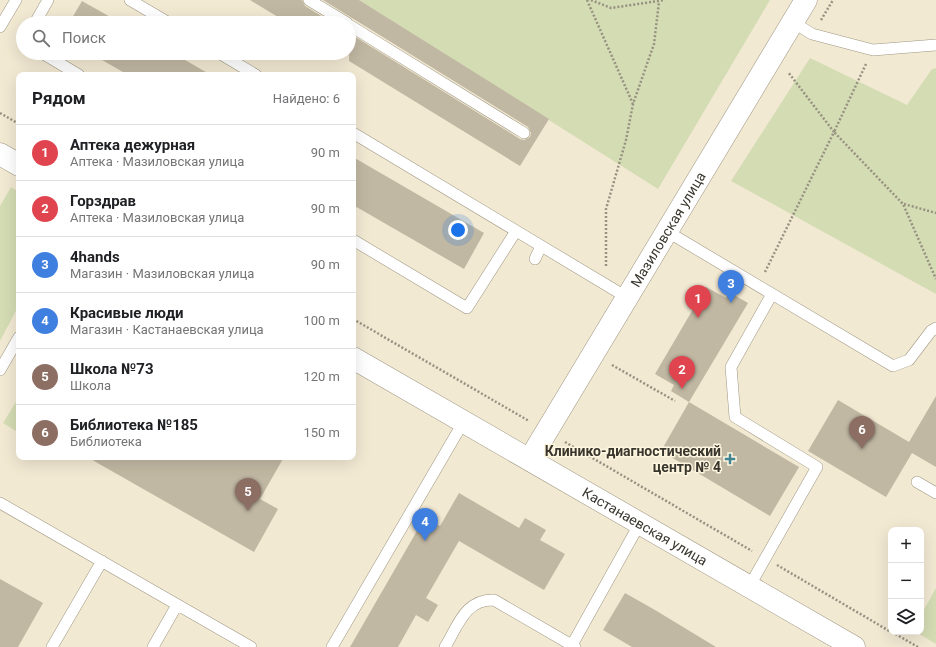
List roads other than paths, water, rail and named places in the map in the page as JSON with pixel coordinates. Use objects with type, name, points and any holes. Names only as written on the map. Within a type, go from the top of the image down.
[{"type":"street","name":"Мазиловская улица","points":[[530,459],[668,232],[806,0]]},
{"type":"street","points":[[0,154],[16,163]]},
{"type":"street","name":"Кастанаевская улица","points":[[356,360],[854,647]]},
{"type":"lane","points":[[0,28],[16,0]]},
{"type":"lane","points":[[39,16],[48,0]]},
{"type":"lane","points":[[130,0],[157,16]]},
{"type":"lane","points":[[309,0],[335,16]]},
{"type":"lane","points":[[793,22],[812,34],[873,50],[936,45]]},
{"type":"lane","points":[[356,29],[524,133]]},
{"type":"lane","points":[[54,60],[74,72]]},
{"type":"lane","points":[[231,60],[251,72]]},
{"type":"lane","points":[[356,135],[628,298]]},
{"type":"lane","points":[[356,242],[467,308],[516,231]]},
{"type":"lane","points":[[668,232],[893,366],[909,360],[931,331],[936,328]]},
{"type":"lane","points":[[536,259],[542,246]]},
{"type":"lane","points":[[749,586],[817,467],[735,417],[731,367],[772,294]]},
{"type":"lane","points":[[0,370],[16,342]]},
{"type":"lane","points":[[332,647],[464,422]]},
{"type":"lane","points":[[917,482],[936,494]]},
{"type":"lane","points":[[0,503],[251,647]]},
{"type":"lane","points":[[445,647],[470,607],[485,599],[494,600],[573,646],[640,523]]},
{"type":"lane","points":[[52,647],[102,561]]},
{"type":"lane","points":[[153,647],[177,605]]},
{"type":"place","name":"4hands","points":[[731,303]]},
{"type":"place","name":"Аптека дежурная","points":[[698,318]]},
{"type":"place","name":"Горздрав","points":[[682,389]]},
{"type":"place","name":"Библиотека №185","points":[[862,449]]},
{"type":"place","name":"Клинико-диагностический центр № 4","points":[[730,459]]},
{"type":"place","name":"Школа №73","points":[[248,511]]},
{"type":"place","name":"Красивые люди","points":[[425,541]]}]
